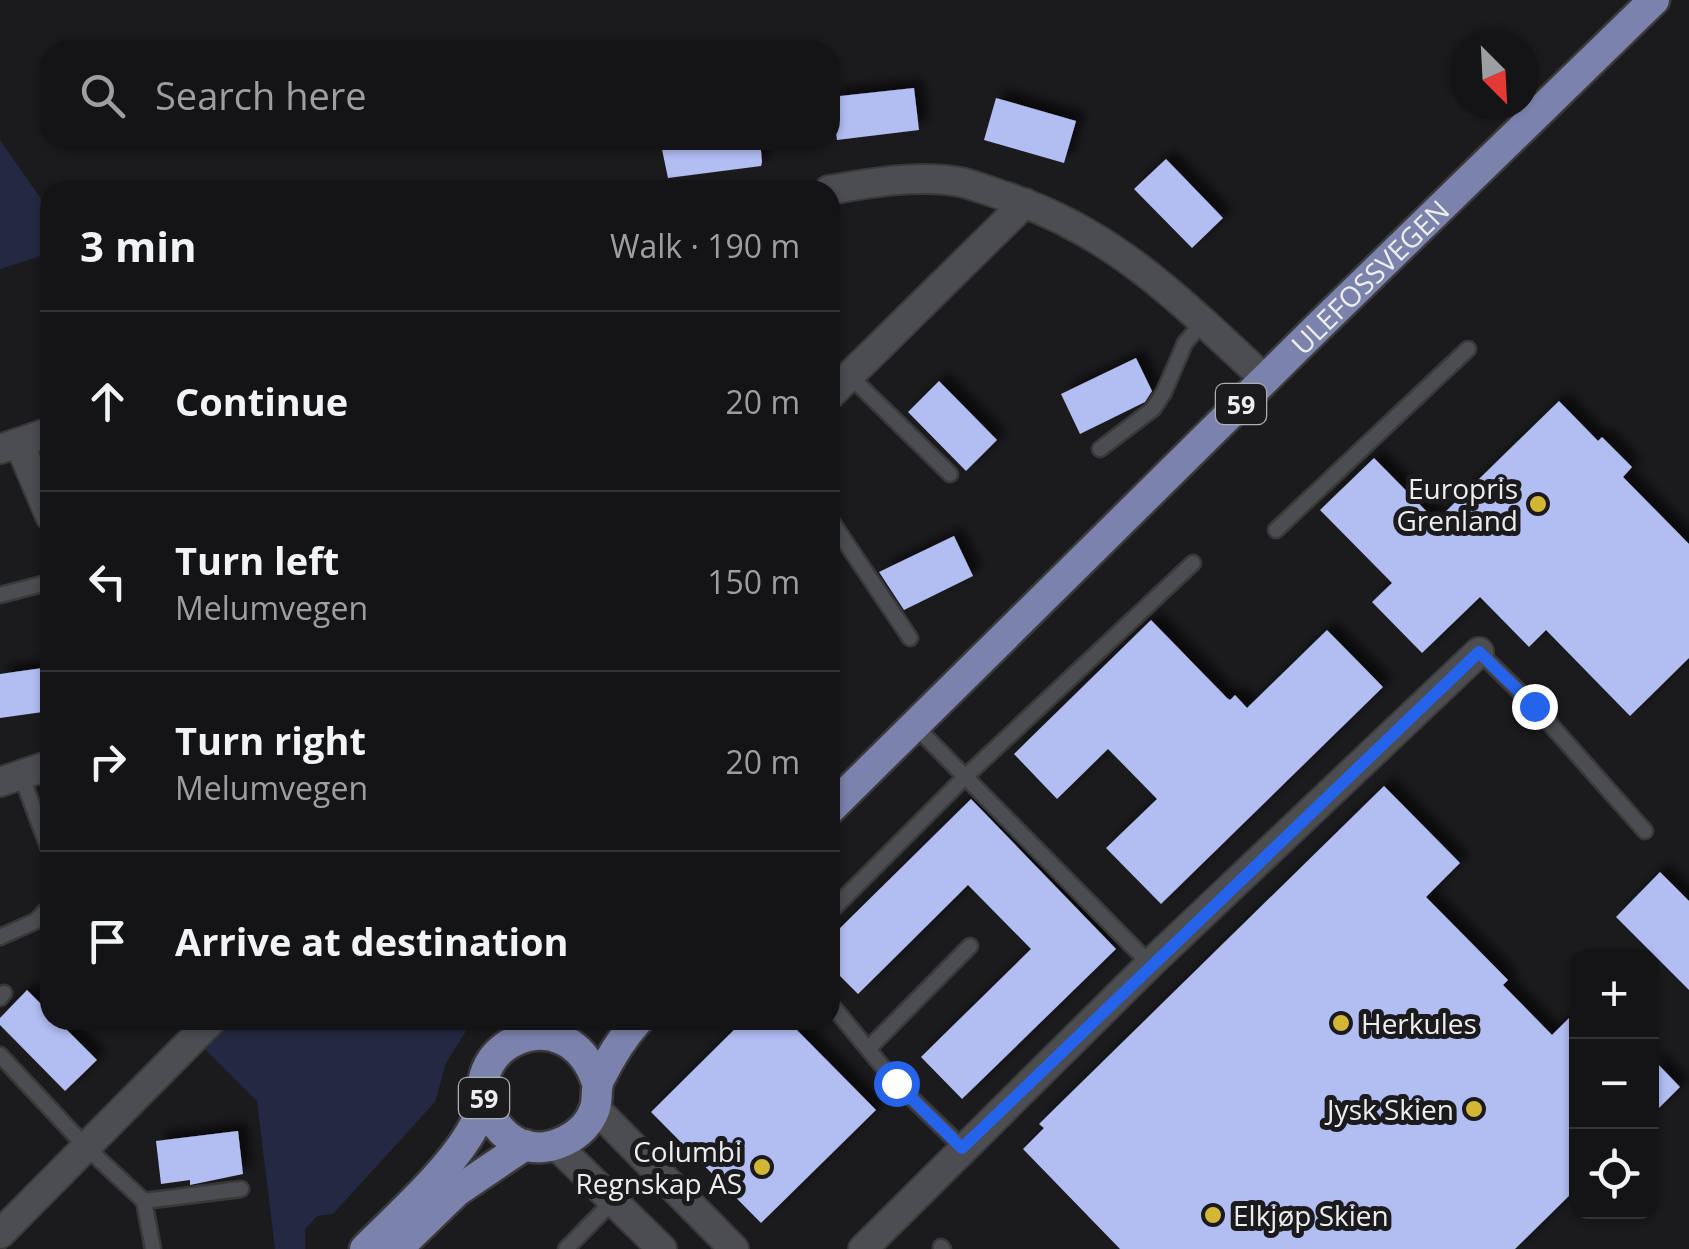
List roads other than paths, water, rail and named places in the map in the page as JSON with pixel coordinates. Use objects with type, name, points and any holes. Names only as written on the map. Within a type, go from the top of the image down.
[{"type":"main road","name":"ULEFOSSVEGEN","points":[[840,800],[1654,0]]},
{"type":"main road","name":"59","points":[[556,1146],[525,1145],[500,1132],[485,1106],[484,1096],[486,1072],[507,1044],[525,1035],[563,1030]]},
{"type":"main road","points":[[556,1146],[582,1131],[596,1096],[632,1030]]},
{"type":"main road","points":[[554,1034],[566,1039],[591,1064],[596,1096]]},
{"type":"main road","name":"59","points":[[365,1249],[458,1149],[473,1126],[484,1096]]},
{"type":"main road","name":"59","points":[[397,1249],[457,1191],[525,1145]]},
{"type":"street","points":[[840,189],[958,181],[1025,203],[1101,239],[1204,320],[1266,380]]},
{"type":"street","points":[[840,386],[1025,203]]},
{"type":"street","points":[[40,436],[10,446],[40,498]]},
{"type":"street","points":[[863,1249],[1150,964],[1479,652]]},
{"type":"street","points":[[10,778],[40,769]]},
{"type":"street","points":[[0,1234],[88,1149],[200,1030]]},
{"type":"street","points":[[596,1096],[734,1249]]},
{"type":"street","points":[[556,1146],[662,1249]]},
{"type":"lane","points":[[1100,449],[1153,408],[1185,344],[1204,320]]},
{"type":"lane","points":[[1276,530],[1468,350]]},
{"type":"lane","points":[[840,386],[950,474]]},
{"type":"lane","points":[[840,534],[910,638]]},
{"type":"lane","points":[[840,902],[1192,562]]},
{"type":"lane","points":[[0,594],[40,584]]},
{"type":"lane","points":[[1479,652],[1534,706],[1646,831]]},
{"type":"lane","points":[[915,726],[1150,964]]},
{"type":"lane","points":[[10,778],[40,834]]},
{"type":"lane","points":[[0,938],[40,917]]},
{"type":"lane","points":[[868,1049],[970,946]]},
{"type":"lane","points":[[840,1015],[896,1083],[962,1148]]},
{"type":"lane","points":[[0,1055],[88,1149],[144,1201],[153,1249]]},
{"type":"lane","points":[[144,1201],[241,1189]]},
{"type":"lane","points":[[566,1249],[612,1201]]},
{"type":"place","name":"Europris Grenland","points":[[1538,504]]},
{"type":"place","name":"Herkules","points":[[1341,1023]]},
{"type":"place","name":"Jysk Skien","points":[[1474,1109]]},
{"type":"place","name":"Columbi Regnskap AS","points":[[762,1167]]},
{"type":"place","name":"Elkjøp Skien","points":[[1213,1215]]}]
